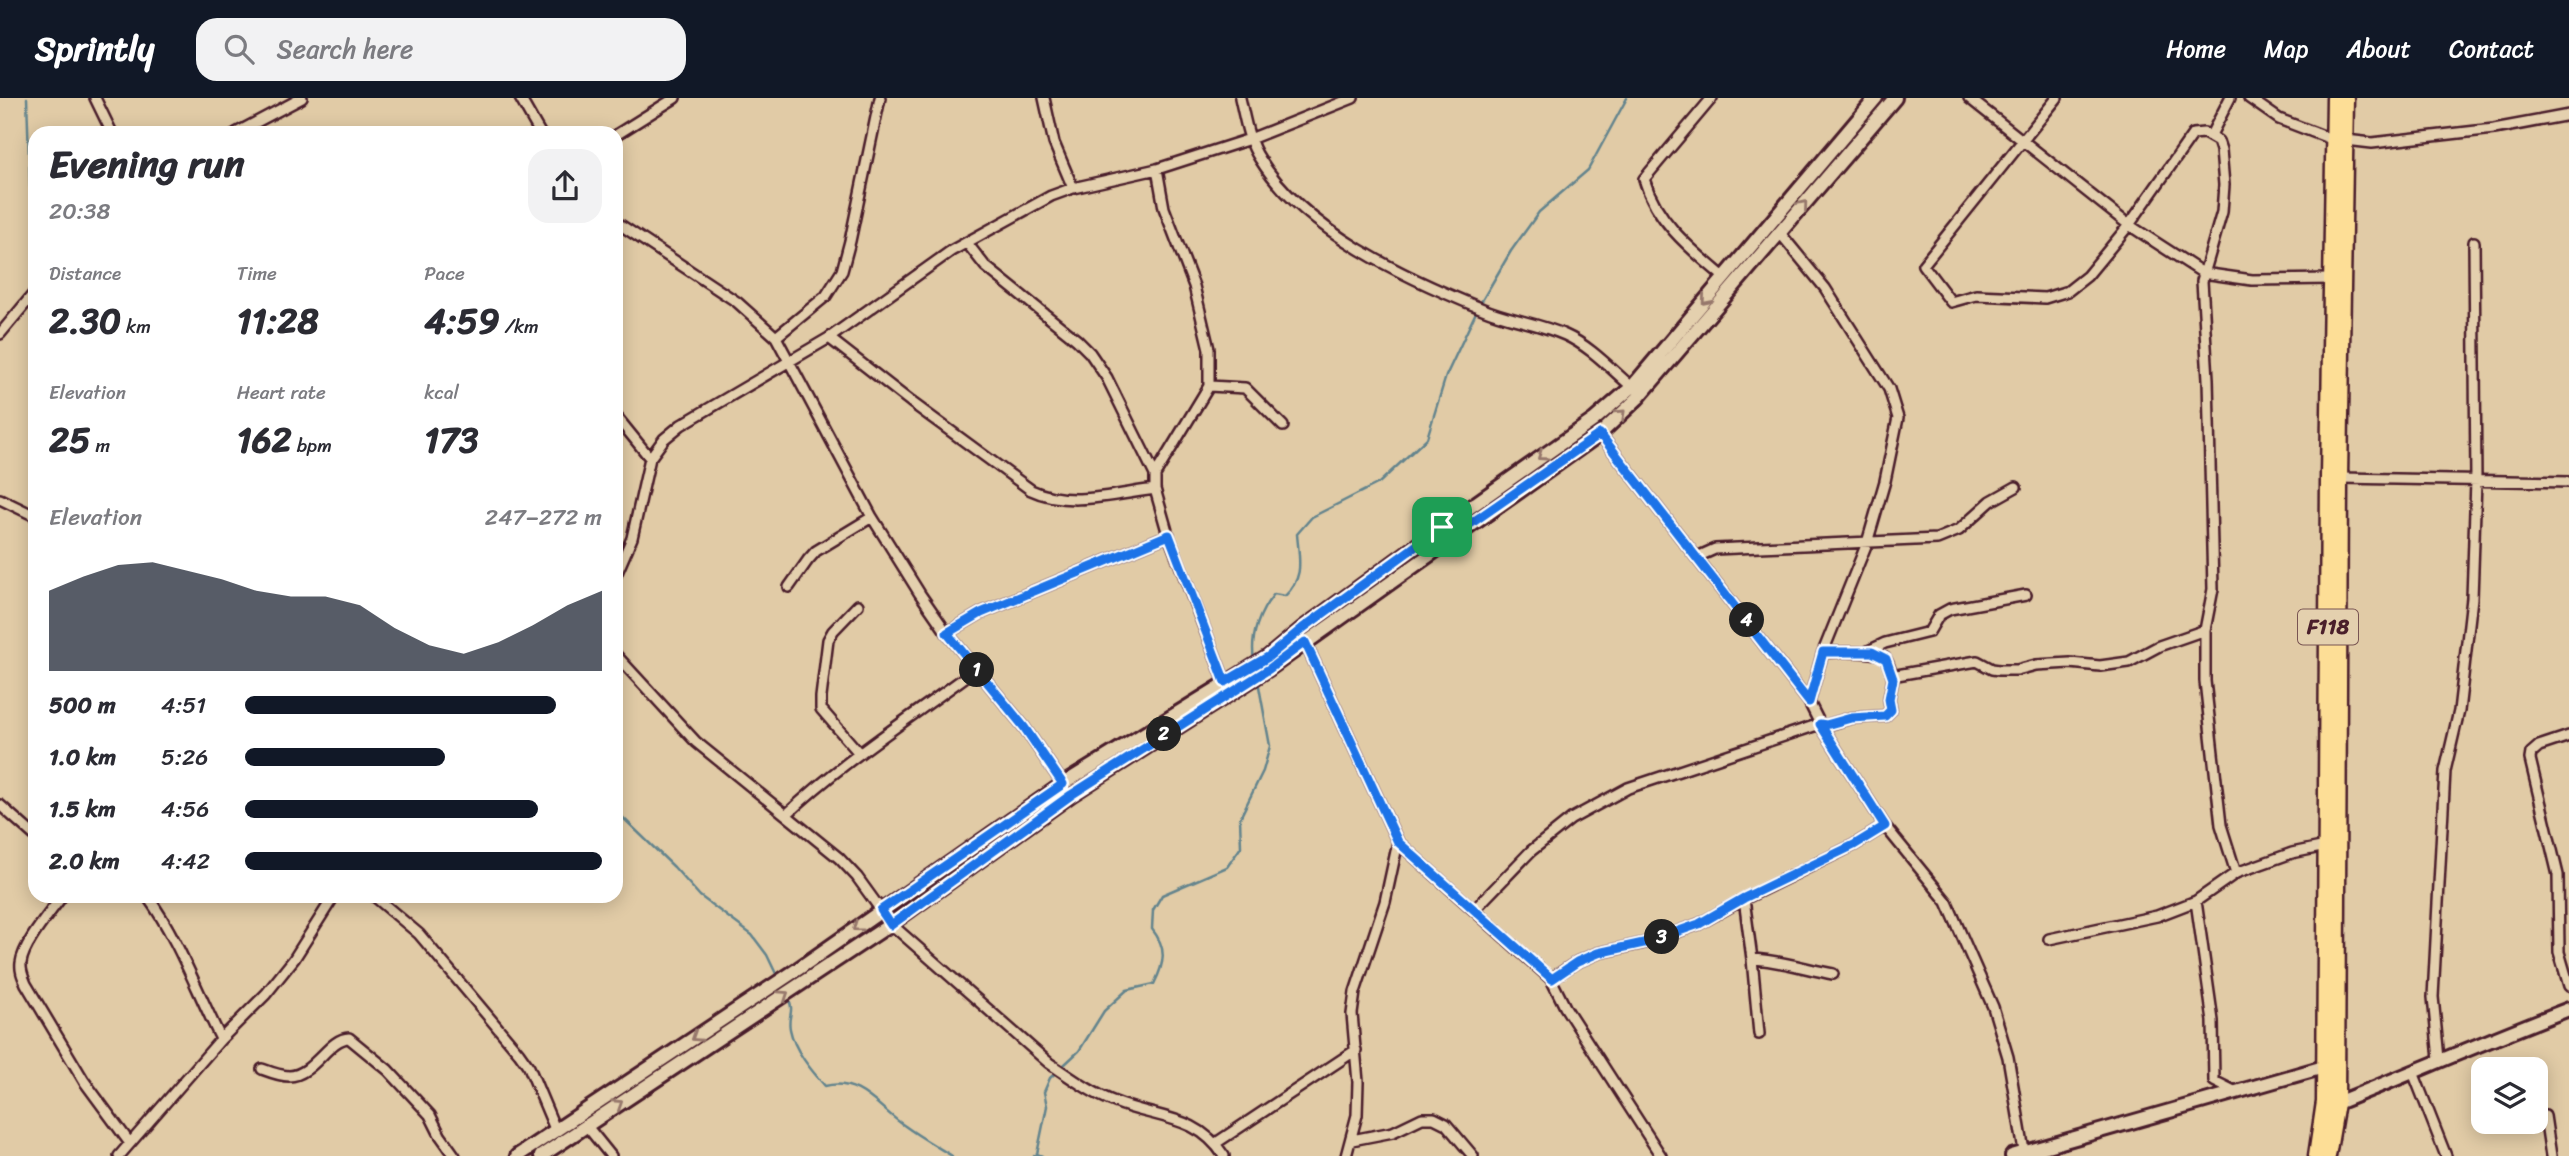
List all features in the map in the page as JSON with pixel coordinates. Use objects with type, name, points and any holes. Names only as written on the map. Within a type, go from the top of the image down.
[{"type":"main road","points":[[1268,663],[1303,628],[1594,420],[1632,387],[1876,98]]},
{"type":"main road","points":[[517,1156],[753,999],[891,925],[1184,715],[1305,642],[1600,434],[1638,398],[1895,98]]},
{"type":"main road","name":"F118","points":[[2328,1156],[2337,1103],[2340,140],[2334,98]]},
{"type":"main road","name":"F118","points":[[2316,1156],[2324,1102],[2332,279],[2340,140],[2346,98]]},
{"type":"main road","points":[[1827,156],[1838,164]]},
{"type":"main road","points":[[1442,527],[1450,538]]},
{"type":"main road","points":[[541,1156],[760,1011],[881,910],[1063,784],[1184,715],[1225,682],[1242,678]]},
{"type":"main road","points":[[2337,1103],[2439,1059],[2569,1009]]},
{"type":"main road","points":[[2018,1154],[2324,1067]]},
{"type":"street","points":[[95,98],[109,126]]},
{"type":"street","points":[[249,126],[302,98]]},
{"type":"street","points":[[520,98],[536,126]]},
{"type":"street","points":[[623,131],[675,98]]},
{"type":"street","points":[[776,337],[826,296],[842,271],[880,98]]},
{"type":"street","points":[[1044,98],[1054,143],[1073,188]]},
{"type":"street","points":[[1240,98],[1250,139],[1259,158],[1284,193],[1324,227],[1401,272],[1484,310],[1564,334],[1591,351],[1632,387]]},
{"type":"street","points":[[623,559],[632,538],[650,457],[664,439],[681,425],[829,338],[967,243],[1051,197],[1073,188],[1157,169],[1250,139],[1353,98]]},
{"type":"street","points":[[1712,98],[1644,179],[1665,222],[1725,278]]},
{"type":"street","points":[[1969,98],[2129,225],[2203,273],[2252,280],[2332,279]]},
{"type":"street","points":[[2057,98],[1923,265],[1951,302],[1976,295],[2045,298],[2068,291],[2087,276],[2129,225],[2190,138],[2198,132],[2211,135],[2218,141],[2224,185],[2222,212],[2215,242],[2203,273],[2213,589],[2205,630],[2205,681],[2218,807],[2236,873]]},
{"type":"street","points":[[2211,135],[2230,98]]},
{"type":"street","points":[[2249,98],[2279,119],[2340,140],[2372,144],[2494,129],[2569,115]]},
{"type":"street","points":[[1155,475],[1209,386],[1209,349],[1194,286],[1164,208],[1157,169]]},
{"type":"street","points":[[623,227],[737,302],[776,337],[872,517],[947,633],[1024,727],[1063,784]]},
{"type":"street","points":[[1780,233],[1840,310],[1889,389],[1898,418],[1885,481],[1867,543],[1823,652],[1809,702]]},
{"type":"street","points":[[2439,1059],[2433,997],[2445,771],[2459,711],[2472,598],[2476,481],[2474,242]]},
{"type":"street","points":[[967,243],[985,266],[1077,340],[1090,353],[1107,378],[1155,475],[1155,489],[1169,535],[1225,682]]},
{"type":"street","points":[[0,334],[28,300]]},
{"type":"street","points":[[829,338],[922,410],[1043,495],[1055,499],[1072,499],[1155,489]]},
{"type":"street","points":[[1209,386],[1245,388],[1283,426]]},
{"type":"street","points":[[623,424],[650,457]]},
{"type":"street","points":[[1600,434],[1809,702],[1820,724],[1885,826],[1947,902],[1993,1007],[2008,1057],[2018,1154]]},
{"type":"street","points":[[2340,478],[2569,482]]},
{"type":"street","points":[[1697,558],[1715,548],[1937,539],[1959,530],[1991,501],[2016,487]]},
{"type":"street","points":[[0,499],[28,513]]},
{"type":"street","points":[[789,587],[816,551],[872,517]]},
{"type":"street","points":[[947,633],[981,613],[1169,535]]},
{"type":"street","points":[[1866,652],[1885,643],[1929,632],[1939,615],[1950,609],[2026,595]]},
{"type":"street","points":[[858,606],[833,631],[828,640],[821,709],[859,753]]},
{"type":"street","points":[[1893,679],[1897,675],[1978,661],[1999,670],[2017,670],[2036,665],[2070,663],[2100,666],[2129,662],[2159,646],[2205,630]]},
{"type":"street","points":[[1305,642],[1398,842],[1552,979],[1565,1007],[1661,1156]]},
{"type":"street","points":[[1474,910],[1531,852],[1572,819],[1628,788],[1820,724],[1826,725],[1851,718],[1885,716],[1891,710],[1889,699],[1893,679],[1886,659],[1866,652],[1823,652]]},
{"type":"street","points":[[623,663],[696,743],[839,858],[857,877],[891,925],[1049,1063],[1077,1082],[1115,1102],[1187,1123],[1216,1143],[1224,1156]]},
{"type":"street","points":[[786,816],[859,753],[881,740],[976,669]]},
{"type":"street","points":[[2569,736],[2539,746],[2531,753],[2530,759],[2558,875],[2559,952],[2569,986]]},
{"type":"street","points":[[0,805],[28,830]]},
{"type":"street","points":[[1552,979],[1577,962],[1598,953],[1648,942],[1699,924],[1744,898],[1854,845],[1885,826]]},
{"type":"street","points":[[1346,1156],[1352,1140],[1357,1104],[1352,1014],[1355,992],[1385,902],[1398,842]]},
{"type":"street","points":[[2049,939],[2140,921],[2196,901],[2236,873],[2292,853],[2326,846]]},
{"type":"street","points":[[1744,898],[1759,1034]]},
{"type":"street","points":[[2196,901],[2213,1021],[2214,1081],[2236,1092]]},
{"type":"street","points":[[57,903],[27,948],[21,960],[21,972],[26,985],[84,1081],[130,1142]]},
{"type":"street","points":[[152,903],[170,930],[220,1039]]},
{"type":"street","points":[[119,1156],[220,1039],[273,985],[294,959],[330,903]]},
{"type":"street","points":[[382,903],[419,934],[519,1053],[529,1067],[555,1129]]},
{"type":"street","points":[[1752,959],[1771,960],[1788,966],[1833,974]]},
{"type":"street","points":[[262,1069],[286,1077],[295,1076],[316,1063],[342,1038],[349,1038],[388,1070],[430,1115],[455,1156]]},
{"type":"street","points":[[1216,1143],[1356,1050]]},
{"type":"street","points":[[2413,1072],[2446,1156]]},
{"type":"street","points":[[1352,1140],[1394,1132],[1422,1118],[1434,1118],[1446,1124],[1473,1156]]},
{"type":"street","points":[[586,1125],[611,1156]]},
{"type":"street","points":[[2547,1134],[2551,1156]]},
{"type":"waterway","points":[[27,98],[28,128]]},
{"type":"waterway","points":[[1480,304],[1511,251],[1539,212],[1588,170],[1627,98]]},
{"type":"waterway","points":[[1254,660],[1253,643],[1264,609],[1274,594],[1285,596],[1296,582],[1299,567],[1297,534],[1312,517],[1379,483],[1427,438],[1446,376],[1477,310]]},
{"type":"waterway","points":[[1037,1154],[1047,1106],[1044,1092],[1050,1078],[1079,1051],[1104,1011],[1127,990],[1154,984],[1163,955],[1152,929],[1153,910],[1162,895],[1227,867],[1241,847],[1240,818],[1263,771],[1270,746],[1258,681]]},
{"type":"waterway","points":[[623,818],[700,896],[752,935],[767,955],[778,978]]},
{"type":"waterway","points":[[787,996],[791,1006],[789,1024],[795,1045],[825,1086],[837,1084],[859,1090],[911,1130],[952,1156]]},
{"type":"waterway","points":[[1034,1156],[1042,1156]]},
{"type":"route","points":[[1600,434],[1809,702],[1823,652],[1872,652],[1886,659],[1893,679],[1889,699],[1891,710],[1885,716],[1851,718],[1826,725],[1820,724],[1885,826],[1854,845],[1744,898],[1699,924],[1648,942],[1598,953],[1577,962],[1552,979],[1398,842],[1305,642],[1269,669],[1071,795],[891,925],[881,910],[1063,784],[1024,727],[947,633],[981,613],[1169,535],[1225,682],[1268,657],[1303,628],[1442,527],[1450,538],[1600,434]]}]
